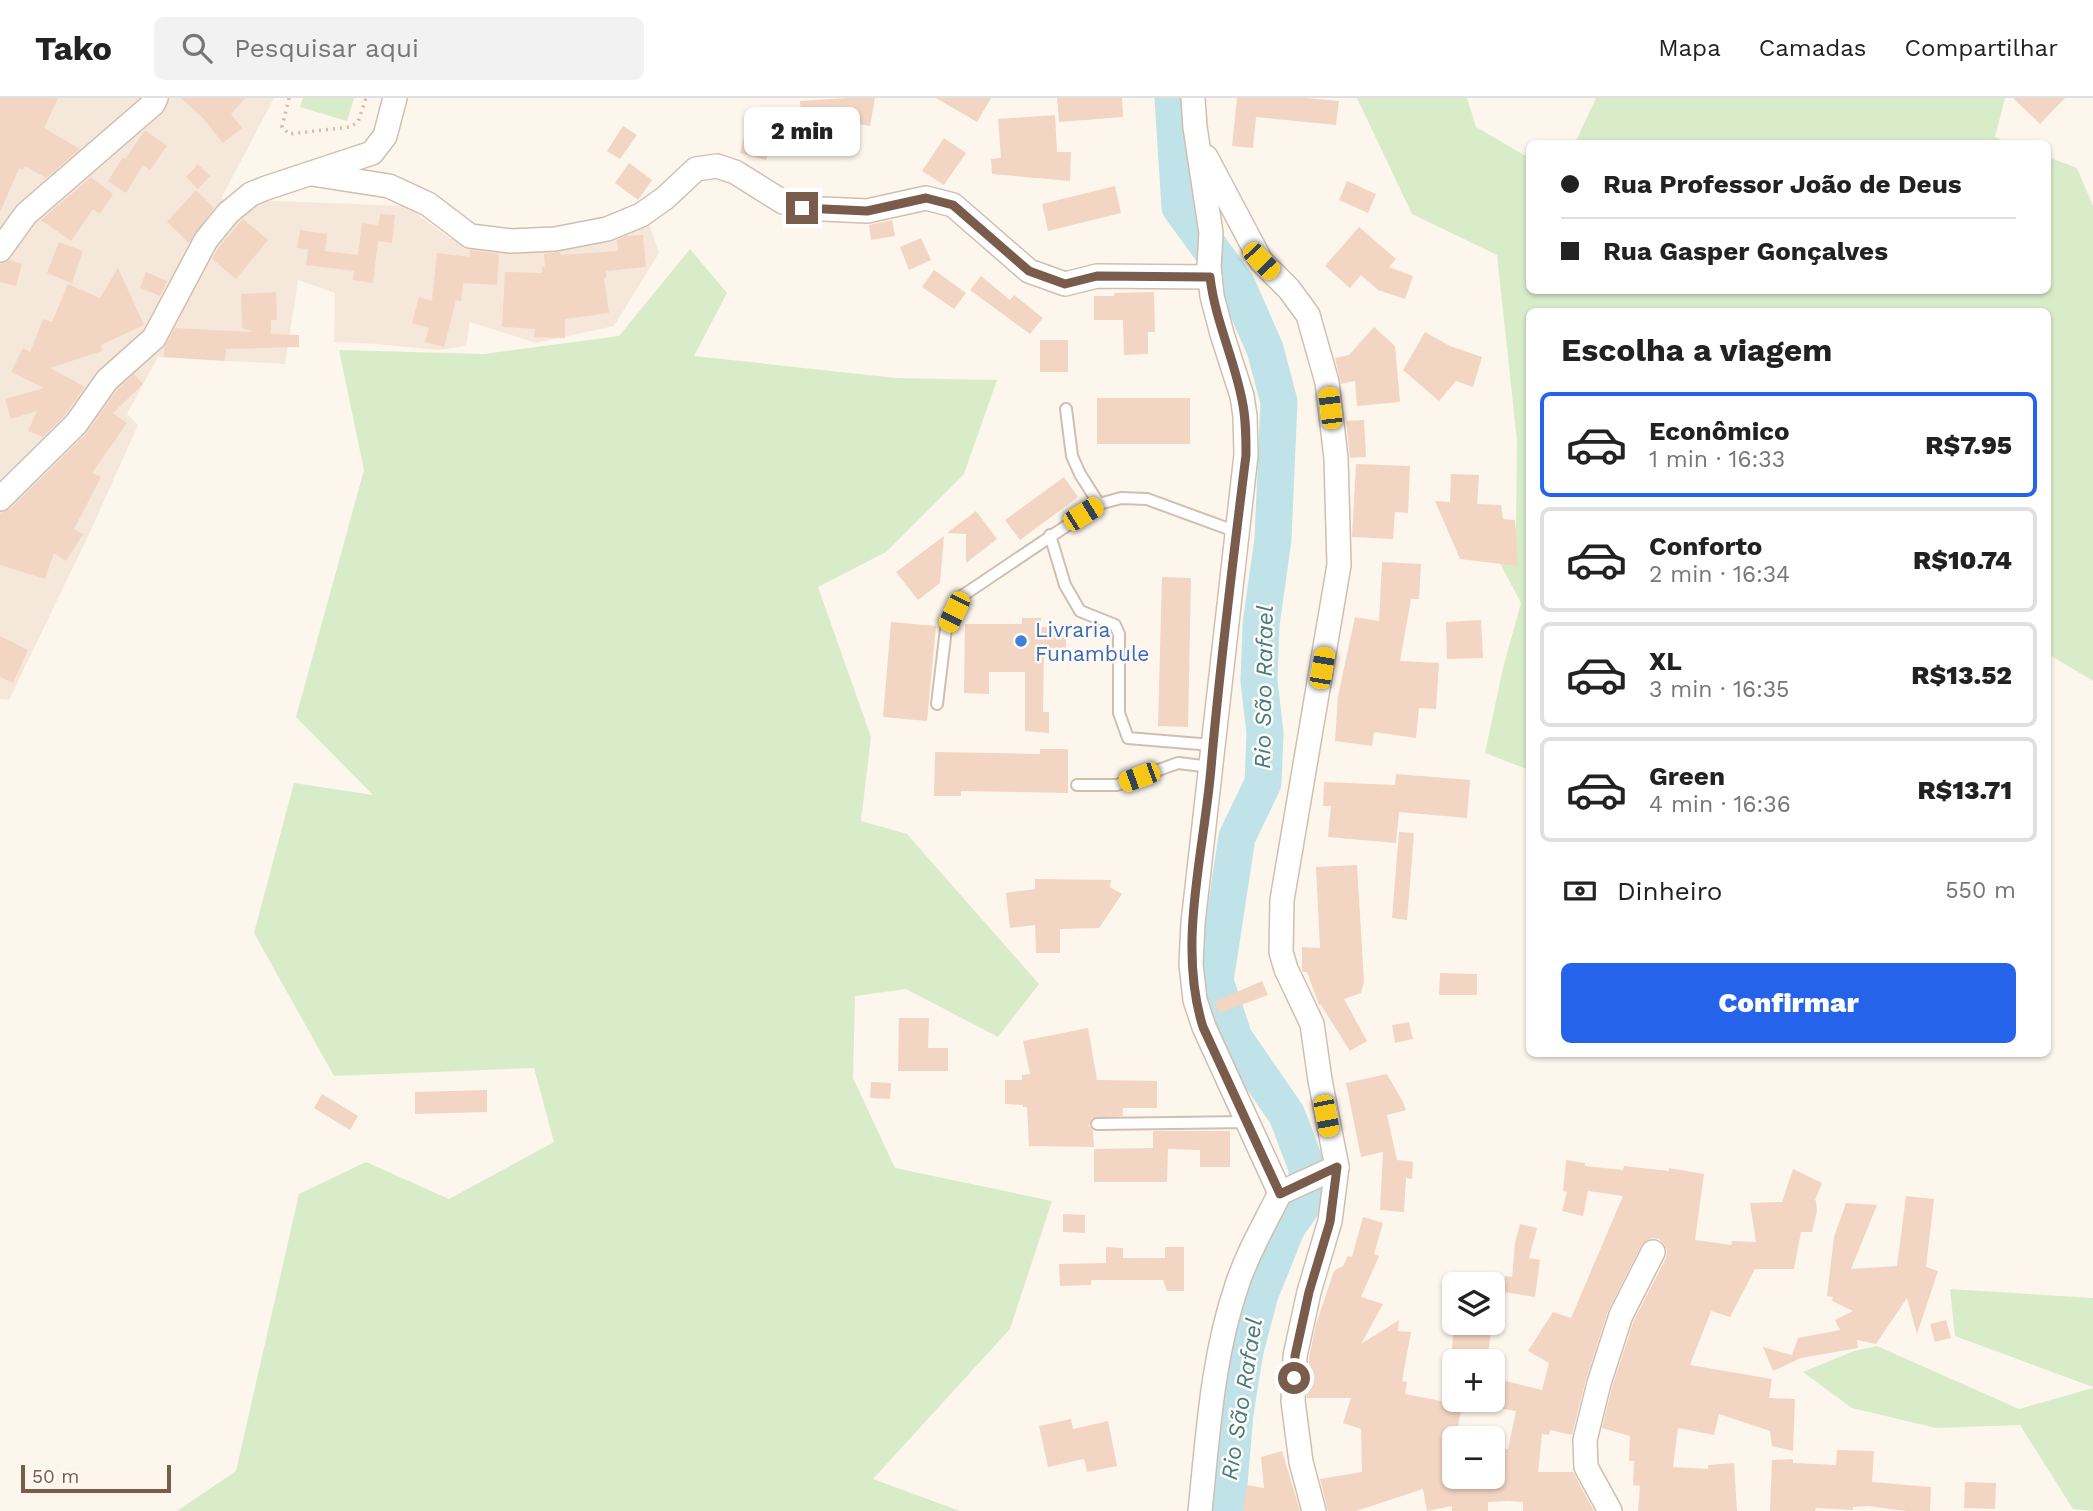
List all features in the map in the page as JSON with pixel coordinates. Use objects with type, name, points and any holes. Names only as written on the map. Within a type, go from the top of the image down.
[{"type":"street","points":[[0,250],[26,214],[129,126],[156,98]]},
{"type":"street","points":[[0,499],[76,424],[107,380],[154,338],[206,240],[228,213],[251,194],[372,153],[385,136],[395,98]]},
{"type":"street","points":[[1193,98],[1210,233],[1210,272],[1222,334],[1242,396],[1246,455],[1211,756],[1191,964],[1195,1000],[1203,1027],[1280,1194]]},
{"type":"street","points":[[1198,142],[1261,261],[1289,289],[1308,315],[1327,382],[1336,458],[1339,565],[1282,900],[1280,931],[1281,952],[1286,968],[1312,1024],[1337,1167],[1330,1222],[1309,1292],[1295,1356],[1293,1401],[1301,1462],[1314,1511]]},
{"type":"street","points":[[312,174],[390,186],[428,204],[470,236],[511,241],[555,239],[607,229],[649,210],[666,198],[696,169],[717,166],[735,173],[783,202],[802,208],[867,211],[926,198],[953,205],[1029,271],[1065,284],[1097,276],[1210,272]]},
{"type":"street","points":[[1200,1511],[1214,1371],[1237,1282],[1280,1194],[1337,1167]]},
{"type":"street","points":[[1610,1511],[1586,1467],[1585,1440],[1620,1315],[1653,1252]]},
{"type":"lane","points":[[1066,410],[1072,457],[1099,505]]},
{"type":"lane","points":[[937,704],[946,629],[962,596],[1050,535],[1099,505],[1121,498],[1147,499],[1237,532]]},
{"type":"lane","points":[[1050,535],[1065,585],[1080,611],[1115,625],[1119,634],[1119,713],[1128,738],[1211,756]]},
{"type":"lane","points":[[1077,785],[1116,785],[1178,763],[1211,756]]},
{"type":"lane","points":[[1097,1124],[1247,1122]]},
{"type":"path","points":[[289,98],[282,127],[289,134],[350,127],[358,122],[366,98]]},
{"type":"shaded area","points":[[0,98],[274,98],[221,199],[407,206],[449,238],[498,248],[648,220],[659,253],[614,326],[536,343],[470,322],[466,346],[437,350],[334,342],[335,293],[298,280],[285,364],[158,357],[127,414],[138,425],[90,532],[9,700],[0,699]]},
{"type":"green space","points":[[303,98],[354,98],[347,121],[300,107]]},
{"type":"green space","points":[[1357,98],[1467,98],[1476,127],[1526,156],[1526,294],[2051,294],[2051,158],[2077,168],[2093,206],[2093,681],[2051,656],[2051,308],[1526,308],[1526,769],[1485,753],[1503,668],[1521,603],[1483,531],[1516,528],[1517,441],[1497,255],[1412,214]]},
{"type":"green space","points":[[1596,98],[2005,98],[1995,137],[2002,140],[1576,140]]},
{"type":"green space","points":[[690,249],[727,293],[694,356],[896,378],[997,380],[964,474],[886,552],[818,587],[871,737],[861,821],[907,834],[1039,984],[998,1037],[906,989],[855,996],[853,1078],[895,1168],[1052,1201],[1010,1329],[873,1479],[960,1511],[177,1511],[236,1471],[299,1194],[366,1162],[449,1199],[554,1142],[534,1068],[334,1076],[254,933],[294,783],[373,795],[296,717],[364,470],[339,350],[484,354],[619,336]]},
{"type":"green space","points":[[1950,1289],[2093,1298],[2093,1387],[1955,1336]]},
{"type":"green space","points":[[1877,1346],[2019,1409],[2093,1388],[2093,1511],[2073,1509],[2020,1425],[1936,1428],[1852,1408],[1803,1372],[1854,1351]]},
{"type":"building","points":[[0,98],[58,98],[44,128],[80,149],[46,178],[25,166],[23,170],[19,168],[0,212]]},
{"type":"building","points":[[181,98],[245,98],[231,114],[242,128],[223,143],[203,118]]},
{"type":"building","points":[[875,98],[870,126],[833,120],[834,126],[822,127],[823,150],[804,151],[803,135],[784,133],[786,117],[801,119],[800,101]]},
{"type":"building","points":[[936,98],[991,98],[977,122]]},
{"type":"building","points":[[1057,98],[1122,98],[1123,117],[1059,122]]},
{"type":"building","points":[[1237,98],[1339,101],[1336,125],[1256,117],[1253,148],[1232,146]]},
{"type":"building","points":[[2013,98],[2065,98],[2040,124]]},
{"type":"building","points":[[1055,115],[1057,152],[1071,152],[1070,181],[992,174],[991,159],[1001,158],[998,119]]},
{"type":"building","points":[[623,126],[637,135],[620,159],[607,151]]},
{"type":"building","points":[[145,130],[167,146],[150,170],[143,165],[126,193],[108,181]]},
{"type":"building","points":[[744,136],[771,143],[766,160],[740,153]]},
{"type":"building","points":[[944,138],[966,153],[944,185],[922,171]]},
{"type":"building","points":[[629,163],[652,180],[638,200],[615,183]]},
{"type":"building","points":[[198,164],[210,176],[198,189],[186,177]]},
{"type":"building","points":[[91,177],[113,194],[100,214],[93,209],[71,241],[41,220]]},
{"type":"building","points":[[1347,181],[1376,194],[1368,213],[1339,200]]},
{"type":"building","points":[[1115,186],[1121,213],[1048,231],[1042,204]]},
{"type":"building","points":[[196,190],[214,208],[189,243],[167,222]]},
{"type":"building","points":[[380,214],[395,215],[392,243],[378,241],[373,283],[353,280],[354,271],[306,265],[308,249],[297,248],[300,230],[327,234],[325,251],[358,255],[362,223],[378,225]]},
{"type":"building","points":[[243,219],[268,240],[236,279],[212,259]]},
{"type":"building","points":[[892,220],[895,236],[871,240],[869,225]]},
{"type":"building","points":[[1359,227],[1396,259],[1389,267],[1413,276],[1405,299],[1378,290],[1361,275],[1350,288],[1325,266]]},
{"type":"building","points":[[643,235],[646,267],[606,271],[604,278],[609,313],[565,319],[565,338],[534,337],[535,329],[502,327],[505,272],[542,273],[542,267],[545,267],[544,254],[618,251],[617,240],[626,236]]},
{"type":"building","points":[[921,238],[931,260],[909,270],[900,247]]},
{"type":"building","points":[[59,242],[83,251],[72,283],[47,273]]},
{"type":"building","points":[[470,250],[499,254],[497,285],[463,283],[461,301],[456,300],[444,347],[425,342],[429,328],[412,323],[419,297],[432,301],[437,253],[470,257]]},
{"type":"building","points":[[10,260],[22,264],[16,286],[0,282],[0,264]]},
{"type":"building","points":[[118,268],[144,325],[101,345],[102,351],[50,368],[85,387],[65,415],[43,437],[28,431],[37,411],[11,419],[5,399],[44,388],[11,372],[23,348],[30,352],[43,319],[52,322],[68,284],[100,298]]},
{"type":"building","points":[[934,270],[966,293],[954,309],[922,287]]},
{"type":"building","points":[[146,272],[167,281],[160,296],[140,288]]},
{"type":"building","points":[[981,276],[1010,300],[1014,295],[1043,318],[1030,334],[970,290]]},
{"type":"building","points":[[276,292],[277,320],[271,320],[271,334],[299,335],[299,347],[226,349],[225,361],[164,357],[164,347],[175,328],[253,332],[242,328],[241,294]]},
{"type":"building","points":[[1154,292],[1155,332],[1148,332],[1148,354],[1124,355],[1123,320],[1094,320],[1094,296]]},
{"type":"building","points":[[1374,327],[1395,346],[1400,402],[1357,406],[1355,381],[1341,384],[1335,358],[1349,355]]},
{"type":"building","points":[[1425,332],[1450,346],[1482,357],[1473,387],[1456,381],[1439,401],[1403,370]]},
{"type":"building","points":[[1040,340],[1068,340],[1068,372],[1040,372]]},
{"type":"building","points":[[134,374],[143,384],[113,413],[127,423],[92,473],[101,477],[74,529],[83,534],[66,561],[54,553],[45,579],[0,565],[0,513],[10,509],[86,434],[118,389]]},
{"type":"building","points":[[1097,398],[1190,398],[1190,444],[1097,444]]},
{"type":"building","points":[[1364,420],[1366,457],[1350,458],[1346,421]]},
{"type":"building","points":[[1356,464],[1410,466],[1408,513],[1395,512],[1393,539],[1352,537]]},
{"type":"building","points":[[1451,474],[1479,475],[1477,504],[1501,505],[1503,519],[1515,520],[1518,566],[1460,559],[1435,501],[1450,502]]},
{"type":"building","points":[[1064,477],[1078,497],[1020,540],[1005,520]]},
{"type":"building","points":[[976,511],[997,539],[966,563],[966,534],[947,533]]},
{"type":"building","points":[[944,536],[940,583],[918,600],[896,572]]},
{"type":"building","points":[[1382,562],[1421,564],[1419,599],[1411,599],[1400,661],[1439,663],[1436,709],[1419,708],[1416,738],[1374,732],[1372,746],[1335,741],[1338,696],[1355,617],[1379,621]]},
{"type":"building","points":[[1162,577],[1191,578],[1188,727],[1158,726]]},
{"type":"building","points":[[1022,618],[1041,618],[1041,627],[1066,627],[1066,648],[1044,648],[1043,712],[1049,712],[1049,733],[1025,731],[1025,672],[989,672],[989,694],[964,693],[965,624],[1022,624]]},
{"type":"building","points":[[1481,620],[1483,658],[1447,659],[1446,622]]},
{"type":"building","points":[[891,622],[936,626],[927,721],[883,717]]},
{"type":"building","points":[[0,636],[28,650],[13,683],[0,677]]},
{"type":"building","points":[[1040,749],[1068,749],[1068,793],[961,791],[961,796],[934,796],[935,752],[1040,754]]},
{"type":"building","points":[[1396,774],[1470,780],[1467,818],[1399,812],[1396,843],[1328,837],[1331,806],[1323,806],[1324,782],[1395,785]]},
{"type":"building","points":[[1399,832],[1414,833],[1407,920],[1392,918]]},
{"type":"building","points":[[1357,865],[1364,982],[1361,993],[1344,999],[1367,1041],[1350,1051],[1319,1005],[1307,972],[1303,972],[1302,947],[1320,948],[1316,867]]},
{"type":"building","points":[[1035,879],[1111,880],[1110,887],[1122,894],[1099,928],[1060,929],[1060,953],[1036,953],[1035,925],[1010,928],[1006,893],[1035,889]]},
{"type":"building","points":[[1440,973],[1477,974],[1477,995],[1439,995]]},
{"type":"building","points":[[1262,981],[1268,995],[1219,1013],[1214,1002]]},
{"type":"building","points":[[899,1018],[929,1018],[928,1048],[948,1048],[948,1071],[898,1071]]},
{"type":"building","points":[[1409,1022],[1413,1039],[1395,1043],[1392,1025]]},
{"type":"building","points":[[1088,1028],[1097,1080],[1157,1081],[1157,1108],[1123,1108],[1123,1116],[1092,1118],[1089,1125],[1093,1131],[1094,1147],[1029,1146],[1027,1107],[1005,1104],[1005,1080],[1022,1080],[1022,1075],[1030,1074],[1023,1041]]},
{"type":"building","points":[[1387,1074],[1406,1110],[1387,1115],[1397,1160],[1413,1162],[1412,1179],[1406,1178],[1404,1212],[1380,1210],[1383,1152],[1361,1157],[1346,1083]]},
{"type":"building","points":[[871,1082],[891,1083],[890,1099],[870,1098]]},
{"type":"building","points":[[487,1090],[487,1112],[415,1114],[415,1092]]},
{"type":"building","points":[[322,1094],[358,1116],[350,1130],[314,1108]]},
{"type":"building","points":[[1153,1131],[1230,1131],[1230,1167],[1200,1167],[1200,1150],[1168,1149],[1167,1182],[1094,1182],[1094,1149],[1153,1148]]},
{"type":"building","points":[[1566,1160],[1585,1163],[1585,1166],[1623,1170],[1624,1166],[1669,1171],[1669,1168],[1704,1174],[1695,1240],[1731,1245],[1732,1241],[1756,1242],[1750,1203],[1782,1202],[1793,1169],[1822,1183],[1815,1200],[1817,1211],[1812,1232],[1801,1232],[1794,1269],[1755,1269],[1730,1317],[1711,1311],[1690,1365],[1772,1379],[1769,1398],[1795,1399],[1793,1451],[1772,1446],[1770,1431],[1719,1414],[1714,1435],[1678,1428],[1673,1467],[1708,1469],[1708,1465],[1734,1463],[1737,1511],[1638,1511],[1640,1486],[1633,1485],[1634,1461],[1629,1461],[1630,1436],[1602,1428],[1634,1320],[1666,1258],[1664,1244],[1659,1239],[1652,1238],[1641,1246],[1608,1311],[1586,1379],[1572,1435],[1550,1430],[1549,1435],[1542,1434],[1538,1472],[1573,1472],[1594,1511],[1523,1511],[1523,1502],[1508,1501],[1488,1502],[1488,1511],[1452,1511],[1452,1506],[1427,1511],[1423,1489],[1356,1511],[1328,1511],[1320,1479],[1362,1472],[1361,1429],[1343,1423],[1351,1398],[1307,1398],[1309,1358],[1316,1324],[1334,1271],[1343,1266],[1348,1256],[1352,1257],[1363,1217],[1383,1223],[1374,1254],[1379,1256],[1361,1297],[1383,1304],[1361,1344],[1399,1320],[1398,1331],[1411,1332],[1402,1381],[1407,1382],[1405,1394],[1442,1401],[1442,1412],[1461,1412],[1458,1426],[1442,1426],[1442,1489],[1505,1489],[1505,1449],[1508,1449],[1516,1411],[1505,1409],[1505,1381],[1542,1390],[1549,1363],[1528,1351],[1553,1312],[1571,1318],[1623,1196],[1588,1191],[1583,1216],[1562,1211],[1567,1192],[1563,1191]]},
{"type":"building","points":[[1906,1196],[1934,1199],[1926,1267],[1938,1271],[1917,1334],[1907,1298],[1876,1344],[1857,1340],[1858,1348],[1801,1358],[1773,1371],[1763,1347],[1792,1355],[1798,1338],[1840,1330],[1835,1320],[1853,1311],[1832,1301],[1833,1297],[1827,1296],[1834,1237],[1846,1203],[1877,1205],[1851,1269],[1897,1266]]},
{"type":"building","points":[[1063,1214],[1085,1215],[1085,1233],[1063,1232]]},
{"type":"building","points":[[1520,1224],[1537,1228],[1529,1258],[1540,1260],[1535,1297],[1505,1292],[1505,1276],[1512,1277],[1515,1243]]},
{"type":"building","points":[[1106,1247],[1123,1248],[1123,1258],[1165,1258],[1165,1247],[1184,1247],[1184,1291],[1167,1291],[1163,1280],[1091,1280],[1091,1285],[1060,1286],[1059,1264],[1106,1263]]},
{"type":"building","points":[[1946,1320],[1951,1338],[1935,1342],[1930,1324]]},
{"type":"building","points":[[1453,1335],[1490,1335],[1489,1349],[1452,1349]]},
{"type":"building","points":[[1071,1419],[1073,1429],[1108,1421],[1117,1466],[1087,1472],[1084,1459],[1048,1467],[1039,1426]]},
{"type":"building","points":[[1837,1450],[1874,1451],[1872,1482],[1931,1487],[1930,1511],[1868,1506],[1853,1507],[1853,1510],[1816,1508],[1815,1511],[1770,1511],[1772,1460],[1793,1459],[1793,1463],[1836,1465]]},
{"type":"building","points":[[1282,1451],[1300,1511],[1243,1511],[1247,1485],[1264,1488],[1261,1457]]},
{"type":"building","points":[[1965,1482],[1996,1483],[1995,1509],[1964,1508]]},
{"type":"waterway","name":"Rio São Rafael","points":[[1173,98],[1180,207],[1237,285],[1265,349],[1279,402],[1273,539],[1261,625],[1259,681],[1265,733],[1263,783],[1237,837],[1215,981],[1234,1038],[1287,1115],[1307,1168],[1306,1200],[1287,1227],[1260,1294],[1245,1351],[1235,1413],[1225,1511]]},
{"type":"place","name":"Livraria Funambule","points":[[1021,641]]},
{"type":"route","points":[[802,208],[867,211],[926,198],[953,205],[1029,271],[1065,284],[1097,276],[1210,277],[1222,334],[1242,396],[1246,455],[1212,745],[1191,964],[1195,1000],[1203,1027],[1280,1194],[1337,1167],[1330,1222],[1309,1292],[1295,1356],[1294,1378]]}]
